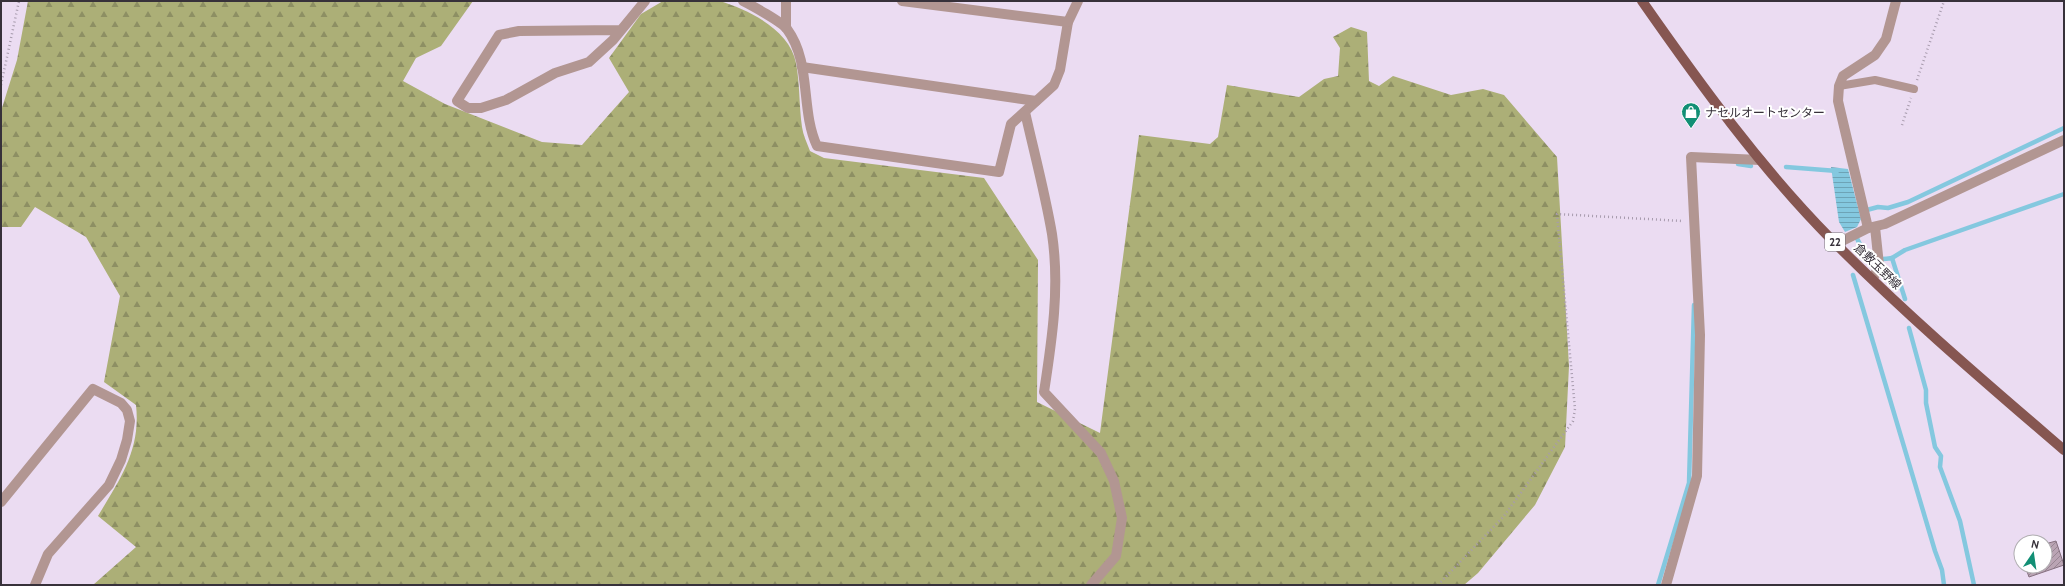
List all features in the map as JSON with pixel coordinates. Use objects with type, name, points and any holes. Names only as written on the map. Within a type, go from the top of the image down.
[{"type":"main road","name":"倉敷玉野線","points":[[1642,1],[1695,78],[1760,160],[1831,239],[1953,355],[2064,450]]},
{"type":"street","points":[[621,30],[519,31],[499,34],[457,101],[468,108],[481,108],[506,100],[555,73],[589,62],[621,30],[645,1]]},
{"type":"street","points":[[743,1],[786,28]]},
{"type":"street","points":[[786,1],[786,28],[801,57],[811,132],[817,146],[999,172],[1011,124],[1054,85],[1060,70],[1068,22],[1078,1]]},
{"type":"street","points":[[902,1],[1068,22]]},
{"type":"street","points":[[1873,279],[1879,265],[1879,260],[1868,229],[1838,101],[1839,86],[1843,76],[1875,55],[1886,38],[1896,1]]},
{"type":"street","points":[[802,67],[1036,101]]},
{"type":"street","points":[[1025,112],[1052,235],[1055,273],[1054,333],[1044,392],[1101,453],[1114,481],[1122,518],[1116,556],[1091,585]]},
{"type":"street","points":[[1831,239],[1844,240],[1868,229],[1891,221],[2064,140]]},
{"type":"street","points":[[1666,585],[1697,476],[1700,335],[1691,157],[1760,160]]},
{"type":"street","points":[[1,502],[93,389],[121,403],[127,410],[130,421],[127,440],[121,460],[109,485],[48,554],[35,585]]},
{"type":"lane","points":[[1839,86],[1875,80],[1914,89]]},
{"type":"path","points":[[1,85],[19,1]]},
{"type":"path","points":[[1902,125],[1944,1]]},
{"type":"path","points":[[1438,585],[1504,516],[1573,421],[1575,409],[1557,214],[1688,221]]},
{"type":"green space","points":[[28,1],[473,1],[441,46],[416,58],[403,81],[445,104],[542,142],[582,145],[629,92],[609,58],[641,14],[663,1],[720,1],[731,5],[767,23],[786,41],[792,51],[796,63],[801,119],[805,139],[810,151],[824,158],[984,178],[1038,260],[1037,402],[1100,433],[1139,135],[1210,144],[1218,137],[1227,85],[1299,97],[1324,79],[1338,76],[1340,48],[1333,37],[1351,27],[1367,32],[1369,81],[1379,86],[1393,76],[1451,95],[1483,89],[1504,95],[1557,157],[1569,366],[1565,447],[1535,505],[1478,573],[1464,585],[93,585],[136,547],[98,516],[121,476],[132,450],[137,421],[136,405],[104,382],[120,296],[86,237],[35,207],[21,227],[1,227],[1,111],[17,60]]},
{"type":"water","points":[[1831,167],[1848,169],[1861,219],[1857,227],[1845,232],[1839,222]]},
{"type":"building","points":[[2056,541],[2064,565],[2053,569],[2053,542]]},
{"type":"building","points":[[2028,574],[2038,574],[2029,577]]},
{"type":"waterway","points":[[1863,211],[1878,207],[1888,208],[1908,202],[2064,128]]},
{"type":"waterway","points":[[1738,164],[1751,166]]},
{"type":"waterway","points":[[1786,167],[1837,171]]},
{"type":"waterway","points":[[1892,258],[1905,250],[2064,194]]},
{"type":"waterway","points":[[1855,234],[1861,247],[1868,255],[1877,259],[1892,258],[1905,299]]},
{"type":"waterway","points":[[1853,275],[1935,551],[1942,570],[1944,585]]},
{"type":"waterway","points":[[1658,585],[1689,483],[1694,305]]},
{"type":"waterway","points":[[1909,328],[1926,390],[1926,403],[1935,447],[1941,456],[1940,467],[1960,521],[1974,585]]},
{"type":"place","name":"ナセルオートセンター","points":[[1691,129]]}]
